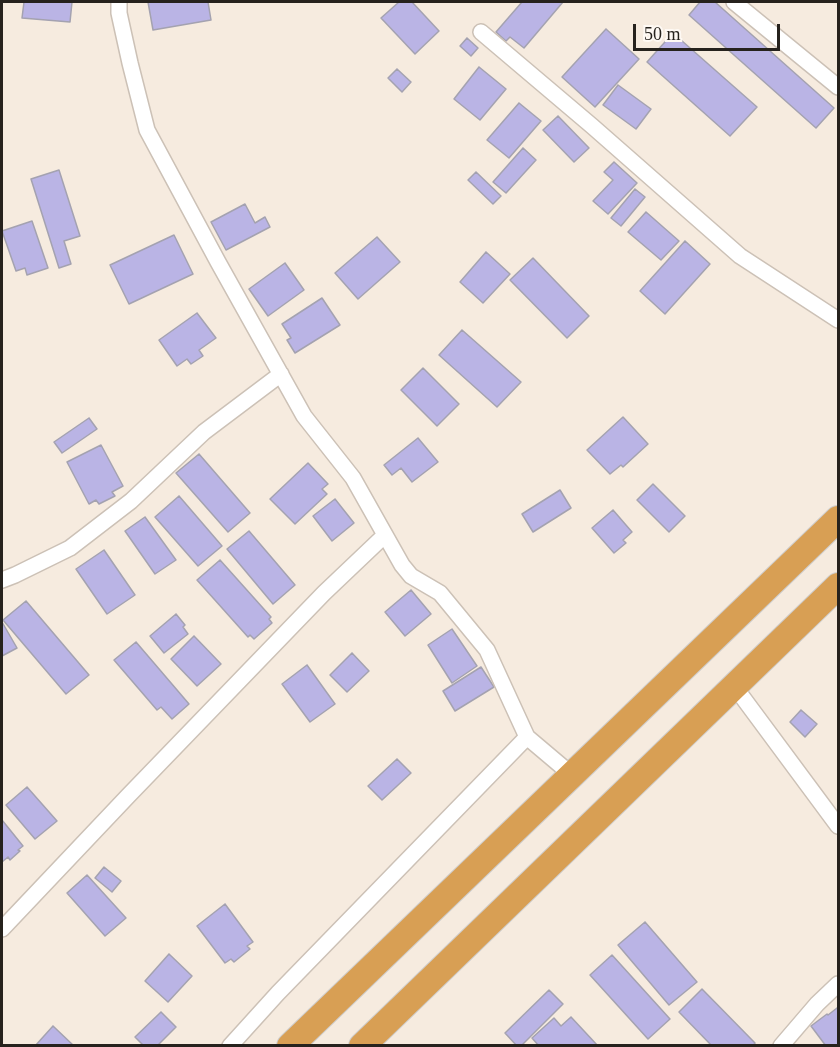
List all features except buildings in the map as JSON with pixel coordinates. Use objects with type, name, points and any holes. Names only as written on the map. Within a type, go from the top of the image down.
[{"type":"highway","points":[[290,1046],[838,519]]},
{"type":"highway","points":[[362,1046],[838,586]]},
{"type":"street","points":[[119,2],[119,13],[147,130],[304,416],[353,478],[402,565],[411,576],[440,593],[487,650],[527,737],[572,775]]},
{"type":"street","points":[[734,2],[838,87]]},
{"type":"street","points":[[481,32],[740,256],[838,320]]},
{"type":"street","points":[[2,579],[70,548],[131,501],[204,432],[281,374]]},
{"type":"street","points":[[2,929],[324,593],[385,535]]},
{"type":"street","points":[[735,687],[838,826]]},
{"type":"street","points":[[230,1046],[286,985],[527,737]]},
{"type":"street","points":[[781,1046],[817,1004],[838,984]]}]
